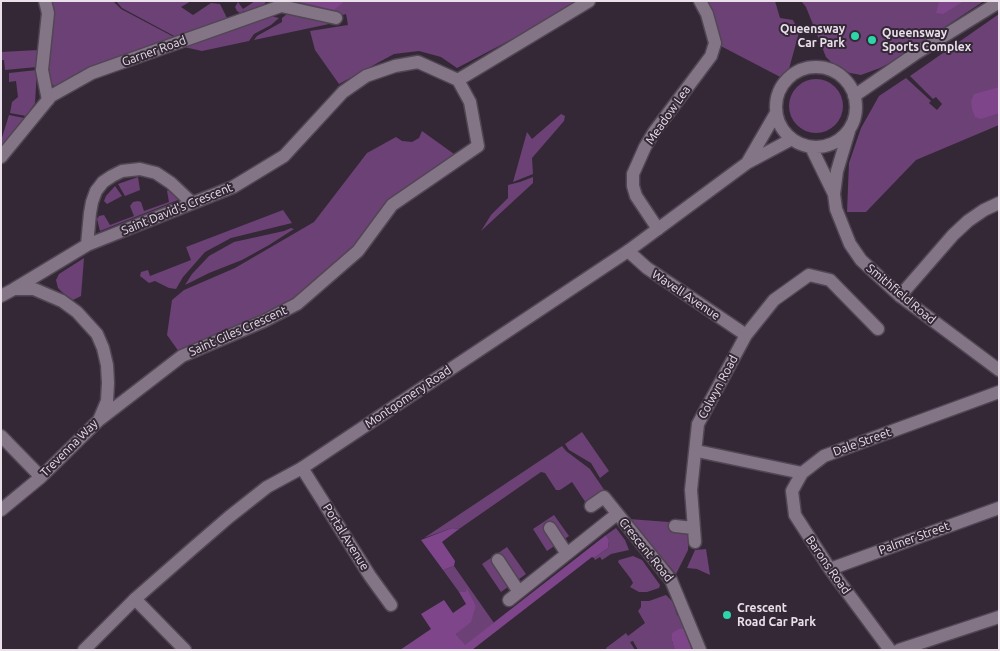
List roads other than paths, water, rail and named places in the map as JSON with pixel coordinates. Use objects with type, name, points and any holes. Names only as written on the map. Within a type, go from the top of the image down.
[{"type":"street","points":[[45,1],[48,13],[42,70],[48,100]]},
{"type":"street","points":[[458,80],[588,1]]},
{"type":"street","name":"Meadow Lea","points":[[658,229],[636,196],[633,186],[634,174],[645,147],[654,132],[710,56],[715,44],[707,14],[700,1]]},
{"type":"street","points":[[854,96],[914,54],[999,2]]},
{"type":"street","name":"Garner Road","points":[[1,157],[52,96],[92,73],[281,6],[336,18]]},
{"type":"street","name":"Saint David's Crescent","points":[[14,289],[87,245],[233,187],[284,156],[343,92],[366,76],[395,66],[418,62],[458,80]]},
{"type":"street","points":[[819,66],[836,72],[849,85],[856,107],[850,128],[833,143],[823,146],[801,144],[792,139],[784,132],[776,113],[776,101],[779,90],[786,80],[795,72],[807,67],[819,66]]},
{"type":"street","name":"Saint Giles Crescent","points":[[99,420],[182,356],[264,321],[297,304],[358,251],[392,205],[478,146],[470,102],[458,80]]},
{"type":"street","name":"Montgomery Road","points":[[747,163],[776,113]]},
{"type":"street","name":"Smithfield Road","points":[[850,128],[837,171],[834,194],[836,209],[850,244],[860,260],[900,296],[999,370]]},
{"type":"street","name":"Montgomery Road","points":[[84,650],[136,600],[229,517],[267,487],[302,468],[628,251],[747,163],[792,139]]},
{"type":"street","name":"Smithfield Road","points":[[811,146],[834,194]]},
{"type":"street","points":[[87,245],[91,208],[96,192],[108,179],[122,171],[140,169],[156,173],[171,182],[192,203]]},
{"type":"street","points":[[900,296],[958,230],[984,210],[999,203]]},
{"type":"street","name":"Wavell Avenue","points":[[628,251],[646,268],[746,335]]},
{"type":"street","name":"Colwyn Road","points":[[695,542],[692,490],[698,424],[746,335],[774,300],[809,275],[830,280],[878,329]]},
{"type":"street","points":[[1,296],[14,289]]},
{"type":"street","name":"Trevenna Way","points":[[1,510],[41,477],[99,420],[107,401],[107,365],[97,334],[77,312],[62,300],[34,289],[14,289]]},
{"type":"street","name":"Dale Street","points":[[802,473],[824,456],[999,392]]},
{"type":"street","points":[[1,436],[41,477]]},
{"type":"street","points":[[697,451],[802,473]]},
{"type":"street","name":"Portal Avenue","points":[[302,468],[370,576],[391,605]]},
{"type":"street","name":"Barons Road","points":[[802,473],[792,492],[795,515],[830,569],[890,650]]},
{"type":"street","name":"Crescent Road","points":[[590,506],[604,497],[671,580],[700,650]]},
{"type":"street","name":"Palmer Street","points":[[830,569],[999,508]]},
{"type":"street","points":[[498,560],[514,596],[617,514]]},
{"type":"street","points":[[675,526],[693,528]]},
{"type":"street","points":[[550,528],[567,554]]},
{"type":"street","points":[[136,600],[185,650]]},
{"type":"street","points":[[899,650],[999,617]]},
{"type":"place","name":"Queensway Car Park","points":[[855,36]]},
{"type":"place","name":"Queensway Sports Complex","points":[[872,40]]},
{"type":"place","name":"Crescent Road Car Park","points":[[727,615]]}]
